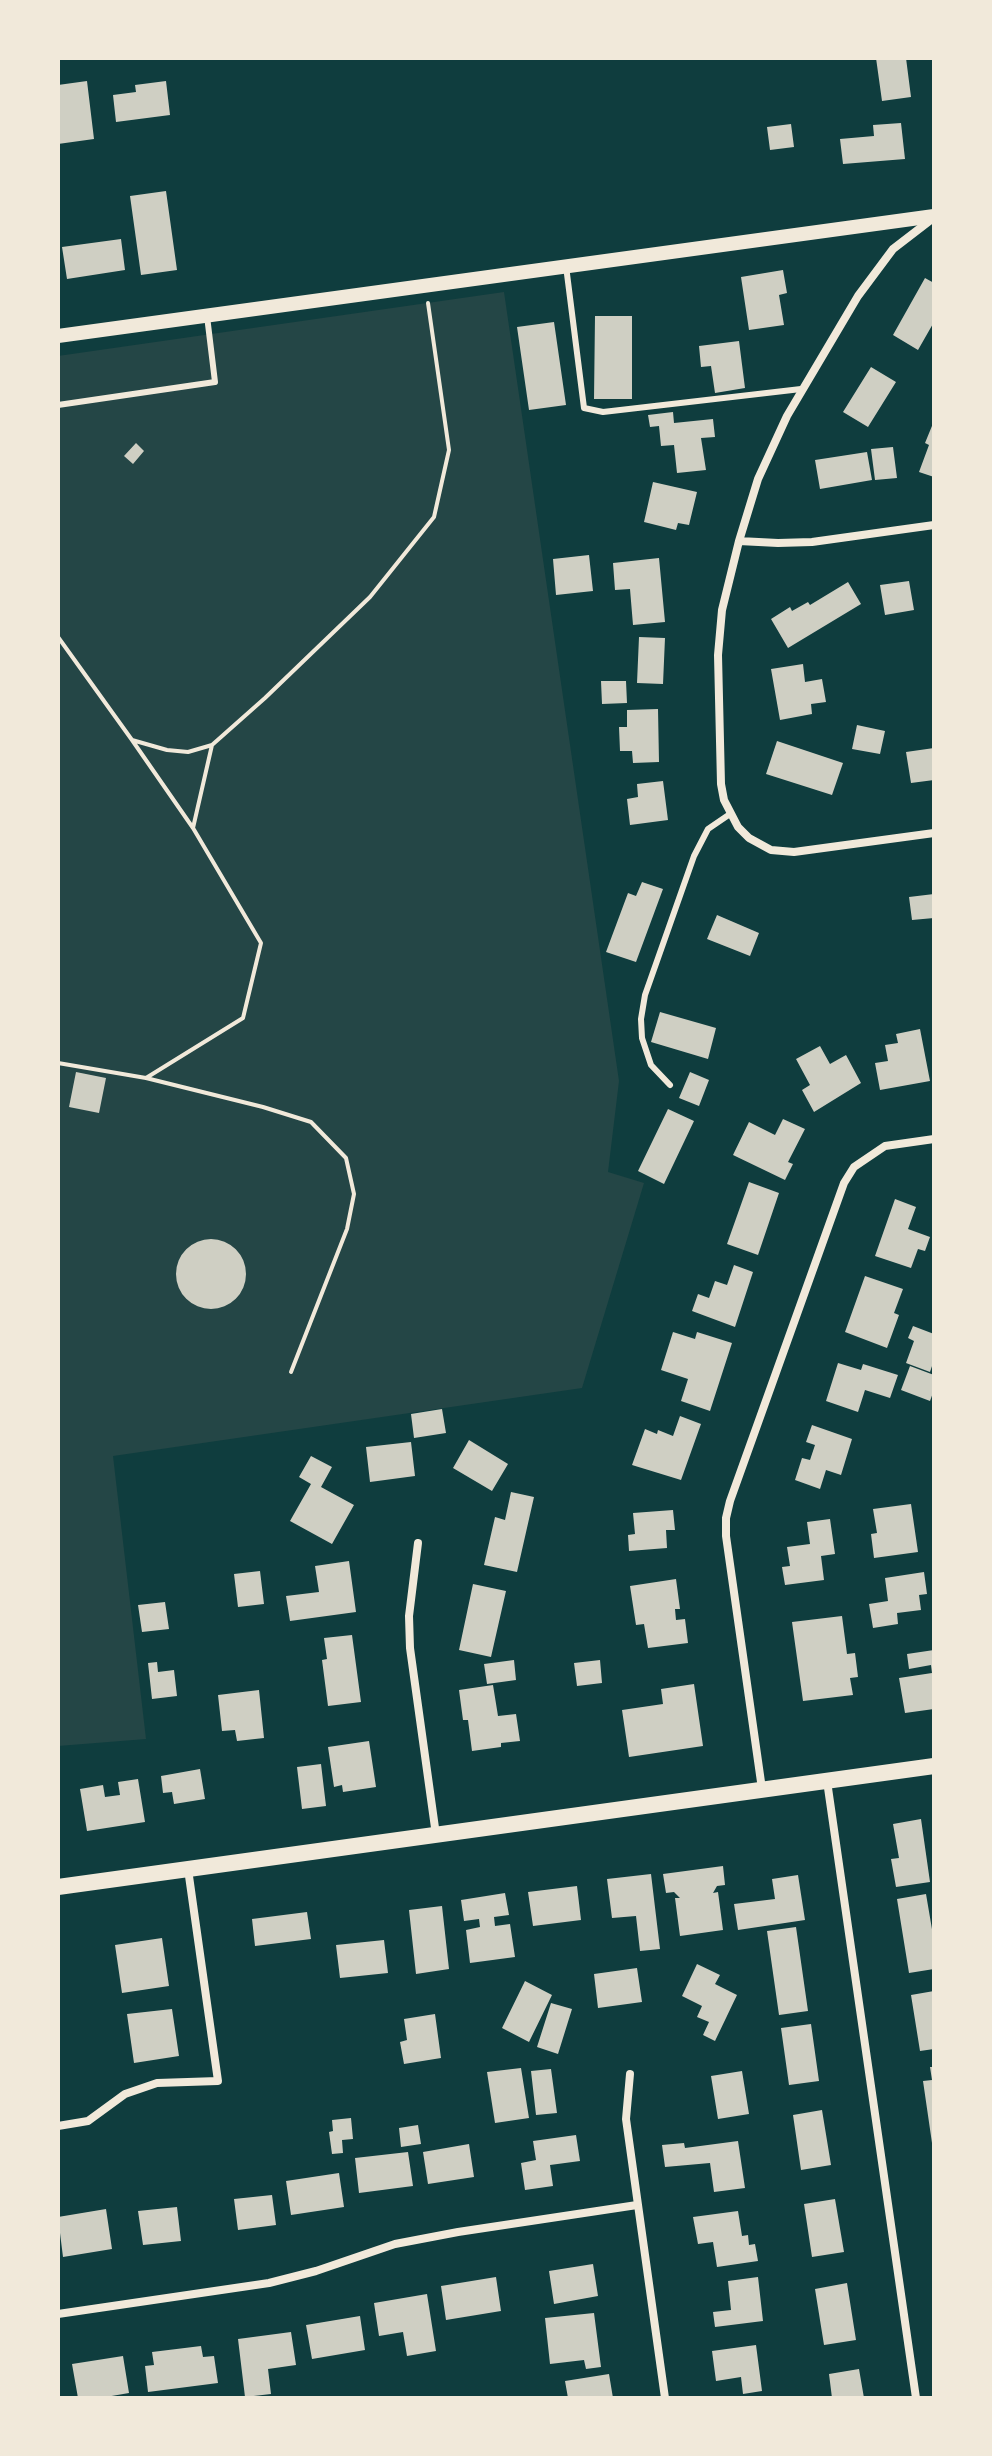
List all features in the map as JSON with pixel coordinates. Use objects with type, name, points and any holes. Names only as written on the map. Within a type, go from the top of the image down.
[{"type":"main road","points":[[58,1887],[934,1766]]},
{"type":"street","points":[[58,336],[934,216]]},
{"type":"street","points":[[934,216],[893,249],[858,296],[801,389],[758,479],[722,610],[718,655],[721,784],[730,814],[749,838],[771,850],[794,852],[934,833]]},
{"type":"street","points":[[739,541],[812,542],[934,525]]},
{"type":"street","points":[[762,1789],[726,1536],[730,1501],[844,1183],[854,1167],[885,1146],[934,1139]]},
{"type":"street","points":[[418,1543],[409,1616],[410,1648],[436,1835]]},
{"type":"street","points":[[827,1781],[916,2398]]},
{"type":"street","points":[[58,2126],[88,2121],[125,2094],[157,2083],[218,2081],[188,1869]]},
{"type":"street","points":[[630,2074],[626,2119],[665,2398]]},
{"type":"street","points":[[58,2314],[269,2283],[316,2271],[395,2244],[637,2205]]},
{"type":"lane","points":[[566,266],[584,408],[603,412],[801,389]]},
{"type":"lane","points":[[58,405],[215,382],[207,316]]},
{"type":"lane","points":[[670,1085],[651,1065],[642,1038],[645,995],[694,856],[708,829],[730,814]]},
{"type":"path","points":[[132,740],[167,750],[188,752],[212,745],[370,597],[434,517],[449,450],[429,304]]},
{"type":"path","points":[[58,637],[193,828],[261,943],[243,1018],[146,1078]]},
{"type":"path","points":[[193,828],[212,745]]},
{"type":"path","points":[[58,1063],[146,1078],[311,1122],[346,1158],[354,1194],[347,1229],[291,1372]]},
{"type":"shaded area","points":[[504,292],[619,1081],[608,1172],[644,1183],[582,1388],[113,1456],[146,1739],[58,1746],[58,356]]},
{"type":"building","points":[[876,58],[906,58],[911,97],[882,101]]},
{"type":"building","points":[[87,81],[94,139],[58,144],[58,85]]},
{"type":"building","points":[[166,81],[170,115],[116,122],[113,95],[136,92],[135,85]]},
{"type":"building","points":[[901,123],[905,159],[843,164],[840,139],[874,136],[873,125]]},
{"type":"building","points":[[791,124],[794,147],[770,150],[767,127]]},
{"type":"building","points":[[166,191],[177,270],[141,275],[130,196]]},
{"type":"building","points":[[121,239],[125,270],[67,279],[62,247]]},
{"type":"building","points":[[783,270],[787,293],[779,295],[784,325],[749,330],[741,277]]},
{"type":"building","points":[[925,278],[934,283],[934,322],[918,350],[893,335]]},
{"type":"building","points":[[595,316],[632,316],[632,399],[594,399]]},
{"type":"building","points":[[554,322],[566,405],[529,410],[517,327]]},
{"type":"building","points":[[739,341],[745,388],[715,393],[711,366],[701,367],[699,346]]},
{"type":"building","points":[[871,367],[896,382],[868,427],[843,412]]},
{"type":"building","points":[[673,412],[674,423],[713,419],[715,437],[701,438],[706,470],[677,473],[674,445],[661,446],[659,426],[650,427],[648,415]]},
{"type":"building","points":[[934,421],[934,477],[919,472],[929,445],[925,443]]},
{"type":"building","points":[[136,443],[144,451],[133,464],[124,456]]},
{"type":"building","points":[[893,447],[897,478],[875,480],[871,449]]},
{"type":"building","points":[[867,452],[872,480],[820,489],[815,460]]},
{"type":"building","points":[[653,482],[697,492],[689,525],[678,523],[676,530],[644,522]]},
{"type":"building","points":[[589,555],[593,591],[556,595],[553,559]]},
{"type":"building","points":[[659,558],[665,622],[633,625],[630,589],[615,590],[613,563]]},
{"type":"building","points":[[909,581],[914,610],[885,615],[880,585]]},
{"type":"building","points":[[848,582],[861,604],[788,648],[771,619],[790,607],[792,611],[808,602],[810,605]]},
{"type":"building","points":[[639,637],[665,638],[663,684],[637,683]]},
{"type":"building","points":[[803,664],[805,682],[822,679],[826,702],[811,704],[812,714],[780,720],[771,669]]},
{"type":"building","points":[[601,681],[626,681],[627,703],[602,704]]},
{"type":"building","points":[[658,709],[659,762],[633,763],[632,751],[620,751],[619,727],[627,727],[627,710]]},
{"type":"building","points":[[857,725],[885,731],[880,754],[852,749]]},
{"type":"building","points":[[777,741],[843,763],[832,795],[766,774]]},
{"type":"building","points":[[934,748],[934,780],[911,783],[906,752]]},
{"type":"building","points":[[663,781],[668,820],[630,825],[627,799],[638,797],[637,784]]},
{"type":"building","points":[[642,882],[663,889],[636,962],[606,952],[628,893],[636,896]]},
{"type":"building","points":[[934,894],[934,918],[912,920],[909,897]]},
{"type":"building","points":[[717,915],[759,933],[750,956],[707,939]]},
{"type":"building","points":[[660,1012],[716,1028],[708,1059],[651,1042]]},
{"type":"building","points":[[920,1029],[930,1081],[880,1090],[875,1063],[888,1061],[885,1045],[898,1043],[896,1034]]},
{"type":"building","points":[[820,1046],[830,1064],[846,1055],[861,1083],[814,1112],[802,1090],[810,1085],[796,1059]]},
{"type":"building","points":[[76,1072],[106,1078],[99,1113],[69,1107]]},
{"type":"building","points":[[690,1072],[709,1080],[699,1106],[679,1098]]},
{"type":"building","points":[[668,1109],[694,1121],[664,1184],[638,1171]]},
{"type":"building","points":[[783,1119],[805,1129],[788,1162],[793,1164],[785,1180],[733,1155],[749,1122],[775,1135]]},
{"type":"building","points":[[749,1182],[779,1193],[758,1255],[727,1244]]},
{"type":"building","points":[[895,1199],[916,1207],[908,1229],[930,1237],[925,1251],[918,1249],[911,1268],[875,1256]]},
{"type":"building","points":[[204,1239],[218,1239],[240,1254],[246,1274],[244,1287],[236,1299],[218,1309],[204,1309],[182,1294],[176,1281],[176,1267],[191,1245]]},
{"type":"building","points":[[734,1265],[753,1272],[735,1327],[692,1311],[698,1294],[709,1298],[715,1281],[727,1285]]},
{"type":"building","points":[[865,1276],[903,1289],[894,1313],[899,1315],[887,1348],[845,1332]]},
{"type":"building","points":[[913,1326],[934,1334],[934,1360],[930,1372],[906,1363],[914,1341],[908,1338]]},
{"type":"building","points":[[673,1332],[695,1339],[697,1332],[732,1343],[710,1411],[681,1401],[688,1379],[661,1370]]},
{"type":"building","points":[[838,1363],[861,1370],[863,1364],[898,1375],[890,1398],[865,1390],[858,1412],[826,1401]]},
{"type":"building","points":[[910,1366],[934,1375],[930,1401],[901,1390]]},
{"type":"building","points":[[442,1409],[446,1433],[414,1438],[411,1414]]},
{"type":"building","points":[[680,1416],[701,1424],[681,1480],[632,1465],[645,1429],[673,1436]]},
{"type":"building","points":[[812,1425],[852,1439],[841,1475],[826,1470],[820,1489],[795,1480],[802,1458],[810,1460],[815,1445],[806,1442]]},
{"type":"building","points":[[469,1440],[508,1464],[492,1491],[453,1468]]},
{"type":"building","points":[[411,1442],[415,1476],[370,1482],[366,1447]]},
{"type":"building","points":[[311,1456],[332,1467],[321,1487],[354,1505],[332,1544],[290,1521],[311,1484],[299,1477]]},
{"type":"building","points":[[511,1492],[534,1497],[517,1572],[484,1565],[495,1517],[505,1520]]},
{"type":"building","points":[[911,1504],[918,1552],[874,1558],[871,1534],[877,1533],[873,1509]]},
{"type":"building","points":[[673,1510],[675,1530],[666,1530],[667,1548],[629,1551],[628,1535],[635,1534],[633,1513]]},
{"type":"building","points":[[830,1519],[835,1554],[821,1556],[824,1580],[785,1585],[782,1567],[790,1566],[787,1547],[810,1544],[807,1522]]},
{"type":"building","points":[[349,1561],[356,1612],[290,1621],[286,1596],[319,1592],[315,1566]]},
{"type":"building","points":[[260,1571],[264,1604],[238,1607],[234,1574]]},
{"type":"building","points":[[924,1572],[927,1594],[919,1595],[921,1610],[897,1613],[898,1624],[873,1628],[869,1604],[888,1601],[885,1578]]},
{"type":"building","points":[[676,1579],[680,1609],[675,1609],[676,1620],[685,1619],[688,1643],[648,1648],[644,1624],[636,1625],[630,1586]]},
{"type":"building","points":[[473,1584],[506,1591],[491,1657],[459,1650]]},
{"type":"building","points":[[165,1602],[169,1629],[142,1632],[138,1605]]},
{"type":"building","points":[[842,1616],[847,1654],[855,1653],[858,1677],[850,1678],[853,1695],[803,1701],[792,1622]]},
{"type":"building","points":[[352,1635],[361,1702],[328,1706],[322,1660],[327,1659],[324,1638]]},
{"type":"building","points":[[934,1650],[934,1709],[905,1713],[899,1678],[932,1673],[931,1665],[909,1669],[907,1654]]},
{"type":"building","points":[[514,1660],[516,1680],[487,1684],[484,1664]]},
{"type":"building","points":[[600,1660],[602,1683],[577,1686],[574,1663]]},
{"type":"building","points":[[157,1662],[158,1672],[174,1670],[177,1696],[152,1699],[148,1663]]},
{"type":"building","points":[[694,1684],[703,1746],[629,1757],[622,1710],[663,1704],[661,1689]]},
{"type":"building","points":[[493,1685],[498,1716],[516,1714],[520,1741],[472,1751],[468,1720],[463,1720],[459,1690]]},
{"type":"building","points":[[259,1690],[264,1738],[237,1741],[235,1730],[222,1731],[218,1695]]},
{"type":"building","points":[[369,1741],[376,1787],[343,1792],[342,1785],[334,1787],[328,1747]]},
{"type":"building","points":[[321,1764],[326,1806],[302,1809],[297,1767]]},
{"type":"building","points":[[200,1769],[205,1799],[174,1804],[172,1792],[163,1793],[161,1776]]},
{"type":"building","points":[[138,1779],[145,1822],[87,1831],[80,1789],[103,1785],[105,1797],[120,1795],[118,1782]]},
{"type":"building","points":[[921,1819],[930,1882],[896,1887],[891,1859],[899,1858],[893,1824]]},
{"type":"building","points":[[723,1866],[725,1885],[717,1886],[713,1893],[718,1892],[723,1930],[680,1936],[675,1898],[680,1898],[674,1892],[666,1893],[663,1874]]},
{"type":"building","points":[[651,1874],[660,1949],[640,1951],[636,1916],[612,1918],[607,1879]]},
{"type":"building","points":[[798,1875],[805,1920],[738,1930],[734,1904],[775,1899],[772,1879]]},
{"type":"building","points":[[577,1886],[581,1920],[533,1926],[528,1892]]},
{"type":"building","points":[[505,1893],[509,1915],[494,1917],[495,1926],[510,1924],[515,1957],[470,1963],[466,1930],[480,1927],[479,1919],[464,1921],[461,1900]]},
{"type":"building","points":[[926,1894],[934,1941],[934,1969],[909,1973],[897,1899]]},
{"type":"building","points":[[442,1906],[449,1969],[416,1974],[409,1910]]},
{"type":"building","points":[[307,1912],[311,1939],[255,1946],[252,1919]]},
{"type":"building","points":[[796,1927],[808,2011],[779,2015],[767,1931]]},
{"type":"building","points":[[162,1938],[169,1986],[122,1993],[115,1945]]},
{"type":"building","points":[[384,1940],[388,1973],[340,1978],[336,1945]]},
{"type":"building","points":[[697,1964],[720,1975],[715,1984],[737,1995],[715,2041],[703,2035],[709,2022],[697,2017],[702,2006],[682,1996]]},
{"type":"building","points":[[637,1968],[642,2002],[598,2008],[594,1974]]},
{"type":"building","points":[[525,1981],[552,1995],[529,2042],[502,2028]]},
{"type":"building","points":[[934,1991],[934,2049],[920,2051],[911,1995]]},
{"type":"building","points":[[551,2003],[572,2009],[558,2054],[537,2047]]},
{"type":"building","points":[[172,2009],[179,2056],[134,2063],[127,2014]]},
{"type":"building","points":[[435,2014],[441,2058],[404,2064],[400,2042],[407,2040],[404,2019]]},
{"type":"building","points":[[811,2024],[819,2081],[789,2085],[781,2028]]},
{"type":"building","points":[[930,2067],[934,2067],[932,2143],[923,2081],[932,2080]]},
{"type":"building","points":[[521,2068],[529,2118],[495,2123],[487,2072]]},
{"type":"building","points":[[551,2069],[557,2113],[536,2115],[531,2071]]},
{"type":"building","points":[[742,2071],[749,2114],[718,2119],[711,2076]]},
{"type":"building","points":[[822,2110],[831,2165],[801,2170],[793,2115]]},
{"type":"building","points":[[351,2118],[353,2139],[342,2140],[343,2153],[332,2154],[329,2132],[333,2131],[332,2120]]},
{"type":"building","points":[[418,2125],[421,2144],[401,2147],[399,2128]]},
{"type":"building","points":[[576,2135],[580,2161],[550,2165],[553,2186],[525,2190],[521,2163],[536,2160],[533,2141]]},
{"type":"building","points":[[738,2141],[745,2188],[714,2192],[710,2163],[665,2167],[662,2145],[684,2143],[685,2148]]},
{"type":"building","points":[[469,2144],[474,2177],[428,2184],[423,2152]]},
{"type":"building","points":[[408,2152],[413,2186],[359,2193],[355,2158]]},
{"type":"building","points":[[339,2173],[344,2207],[291,2215],[286,2181]]},
{"type":"building","points":[[272,2195],[276,2225],[238,2230],[234,2199]]},
{"type":"building","points":[[835,2199],[844,2252],[812,2257],[804,2204]]},
{"type":"building","points":[[177,2207],[181,2241],[143,2245],[138,2211]]},
{"type":"building","points":[[106,2209],[112,2249],[63,2257],[58,2217]]},
{"type":"building","points":[[738,2211],[742,2236],[748,2235],[749,2245],[755,2244],[758,2261],[717,2267],[713,2242],[698,2244],[693,2217]]},
{"type":"building","points":[[593,2264],[598,2296],[554,2304],[549,2271]]},
{"type":"building","points":[[496,2277],[501,2311],[446,2320],[441,2286]]},
{"type":"building","points":[[758,2277],[763,2321],[715,2327],[713,2312],[731,2310],[728,2281]]},
{"type":"building","points":[[847,2283],[856,2340],[824,2345],[815,2289]]},
{"type":"building","points":[[427,2294],[436,2351],[407,2356],[403,2332],[379,2336],[374,2303]]},
{"type":"building","points":[[594,2313],[601,2367],[586,2369],[584,2360],[550,2364],[545,2318]]},
{"type":"building","points":[[360,2316],[365,2350],[312,2359],[306,2325]]},
{"type":"building","points":[[291,2332],[296,2365],[268,2369],[271,2394],[245,2397],[238,2339]]},
{"type":"building","points":[[756,2345],[762,2391],[743,2394],[741,2377],[716,2381],[712,2351]]},
{"type":"building","points":[[201,2346],[203,2357],[214,2356],[218,2383],[148,2392],[145,2366],[154,2365],[152,2352]]},
{"type":"building","points":[[123,2356],[129,2393],[78,2398],[72,2364]]},
{"type":"building","points":[[859,2369],[864,2398],[832,2398],[829,2374]]},
{"type":"building","points":[[609,2374],[613,2398],[568,2398],[565,2381]]}]
